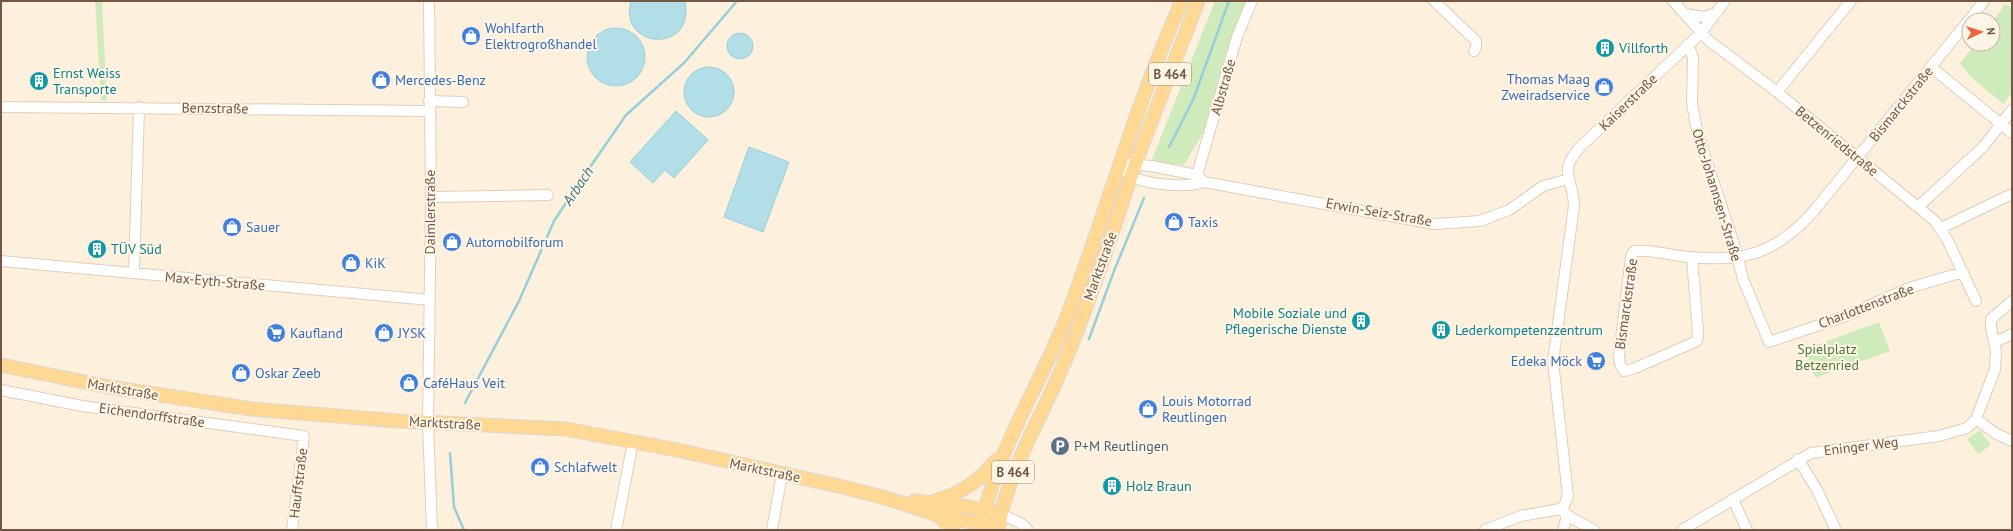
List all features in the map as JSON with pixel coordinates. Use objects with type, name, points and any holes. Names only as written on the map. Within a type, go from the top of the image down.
[{"type":"main road","name":"Marktstraße","points":[[1,365],[109,386],[246,408],[428,423],[566,429],[782,474],[886,498],[938,515],[982,527],[990,488],[1004,453],[1050,358],[1068,315],[1098,232],[1141,99],[1182,1]]},
{"type":"main road","name":"Marktstraße","points":[[1001,529],[1000,514],[1018,461],[1039,421],[1067,356],[1136,164],[1198,1]]},
{"type":"main road","points":[[927,503],[947,497],[970,487],[986,474],[1004,453]]},
{"type":"main road","name":"Marktstraße","points":[[886,498],[985,510]]},
{"type":"main road","points":[[985,510],[1000,514]]},
{"type":"main road","points":[[938,515],[953,530]]},
{"type":"main road","points":[[982,527],[1001,529]]},
{"type":"street","name":"Daimlerstraße","points":[[429,1],[431,197],[428,423],[432,530]]},
{"type":"street","name":"Albstraße","points":[[1200,178],[1237,37],[1252,1]]},
{"type":"street","name":"Betzenriedstraße","points":[[1673,1],[1701,33],[1777,92],[1918,207],[1941,228],[1976,301]]},
{"type":"street","name":"Kaiserstraße","points":[[1569,179],[1567,167],[1572,156],[1701,33],[1725,1]]},
{"type":"street","points":[[1777,92],[1851,1]]},
{"type":"street","name":"Bismarckstraße","points":[[1975,12],[1984,1]]},
{"type":"street","points":[[1439,3],[1476,41],[1474,51]]},
{"type":"street","points":[[1685,14],[1707,17],[1716,13]]},
{"type":"street","name":"Bismarckstraße","points":[[1692,257],[1698,333],[1697,341],[1634,369],[1624,370],[1620,364],[1619,355],[1633,252],[1640,250],[1692,257],[1748,256],[1766,250],[1796,230],[1857,158],[1961,30]]},
{"type":"street","name":"Otto-Johannsen-Straße","points":[[1688,44],[1693,58],[1692,103],[1697,131],[1745,283],[1769,342]]},
{"type":"street","points":[[1931,67],[2012,133]]},
{"type":"street","name":"Benzstraße","points":[[1,107],[429,106],[463,102]]},
{"type":"street","points":[[134,273],[139,107]]},
{"type":"street","points":[[1918,207],[1983,147],[2012,110]]},
{"type":"street","name":"Erwin-Seiz-Straße","points":[[1119,164],[1136,164],[1434,224],[1480,221],[1509,210],[1543,186],[1569,179]]},
{"type":"street","name":"Erwin-Seiz-Straße","points":[[1119,164],[1132,177],[1147,182],[1184,185],[1200,178]]},
{"type":"street","points":[[1563,530],[1563,512],[1568,496],[1553,361],[1574,206],[1573,190],[1569,179]]},
{"type":"street","points":[[1941,228],[2012,194]]},
{"type":"street","points":[[431,197],[548,195]]},
{"type":"street","name":"Max-Eyth-Straße","points":[[1,261],[430,300]]},
{"type":"street","name":"Charlottenstraße","points":[[1769,342],[1843,317],[1909,288],[1963,272]]},
{"type":"street","points":[[2012,302],[1991,318],[1991,328],[1995,342],[1995,370],[1976,419],[2012,441]]},
{"type":"street","points":[[1995,342],[2012,334]]},
{"type":"street","name":"Eichendorffstraße","points":[[1,390],[82,406],[304,436]]},
{"type":"street","name":"Eninger Weg","points":[[1682,530],[1798,459],[1816,452],[1949,434],[1967,428],[1976,419]]},
{"type":"street","name":"Hauffstraße","points":[[292,530],[304,436]]},
{"type":"street","points":[[616,530],[633,442]]},
{"type":"street","points":[[1798,459],[1817,490],[1836,530]]},
{"type":"street","points":[[772,530],[782,474]]},
{"type":"street","points":[[1733,499],[1747,530]]},
{"type":"street","points":[[1485,530],[1521,516],[1563,512],[1594,530]]},
{"type":"street","points":[[1000,514],[1022,524],[1028,530]]},
{"type":"green space","points":[[95,1],[102,1],[107,101],[101,100]]},
{"type":"green space","points":[[1215,1],[1251,1],[1218,108],[1184,165],[1151,162]]},
{"type":"green space","points":[[2005,4],[2012,8],[2012,93],[2003,104],[1971,77],[1960,63],[1969,52],[2001,52],[2001,12],[1999,12]]},
{"type":"green space","name":"Spielplatz Betzenried","points":[[1879,322],[1890,351],[1815,378],[1805,349]]},
{"type":"green space","points":[[1980,430],[1991,445],[1978,454],[1967,439]]},
{"type":"water","points":[[631,1],[685,1],[685,18],[679,31],[669,37],[657,39],[645,36],[635,29],[630,17]]},
{"type":"water","points":[[616,28],[627,30],[640,41],[643,46],[645,57],[643,68],[632,81],[627,84],[616,86],[605,84],[592,73],[589,68],[587,57],[589,46],[600,33],[605,30]]},
{"type":"water","points":[[740,33],[749,37],[753,46],[749,55],[740,59],[731,55],[727,46],[731,37]]},
{"type":"water","points":[[709,67],[723,71],[730,78],[734,92],[730,106],[723,113],[709,117],[695,113],[688,106],[684,92],[688,78],[695,71]]},
{"type":"water","points":[[676,111],[708,140],[674,178],[665,170],[653,183],[630,162]]},
{"type":"water","points":[[749,147],[789,162],[763,232],[724,217]]},
{"type":"waterway","name":"Arbach","points":[[465,403],[519,301],[554,221],[586,173],[626,115],[684,63],[737,1]]},
{"type":"waterway","points":[[1169,147],[1193,100],[1229,1]]},
{"type":"waterway","points":[[1089,339],[1114,271],[1144,198]]},
{"type":"waterway","name":"Arbach","points":[[450,453],[454,507],[464,530]]},
{"type":"place","name":"Wohlfarth Elektrogroßhandel","points":[[471,36]]},
{"type":"place","name":"Villforth","points":[[1605,48]]},
{"type":"place","name":"Mercedes-Benz","points":[[381,80]]},
{"type":"place","name":"Ernst Weiss Transporte","points":[[39,81]]},
{"type":"place","name":"Thomas Maag Zweiradservice","points":[[1604,87]]},
{"type":"place","name":"Taxis","points":[[1174,222]]},
{"type":"place","name":"Sauer","points":[[232,227]]},
{"type":"place","name":"Automobilforum","points":[[452,242]]},
{"type":"place","name":"TÜV Süd","points":[[97,249]]},
{"type":"place","name":"KiK","points":[[351,263]]},
{"type":"place","name":"Mobile Soziale und Pflegerische Dienste","points":[[1361,321]]},
{"type":"place","name":"Lederkompetenzzentrum","points":[[1441,330]]},
{"type":"place","name":"Kaufland","points":[[276,333]]},
{"type":"place","name":"JYSK","points":[[384,333]]},
{"type":"place","name":"Edeka Möck","points":[[1596,361]]},
{"type":"place","name":"Oskar Zeeb","points":[[241,373]]},
{"type":"place","name":"CaféHaus Veit","points":[[409,383]]},
{"type":"place","name":"Louis Motorrad Reutlingen","points":[[1148,409]]},
{"type":"place","name":"P+M Reutlingen","points":[[1060,446]]},
{"type":"place","name":"Schlafwelt","points":[[540,467]]},
{"type":"place","name":"Holz Braun","points":[[1112,486]]}]
